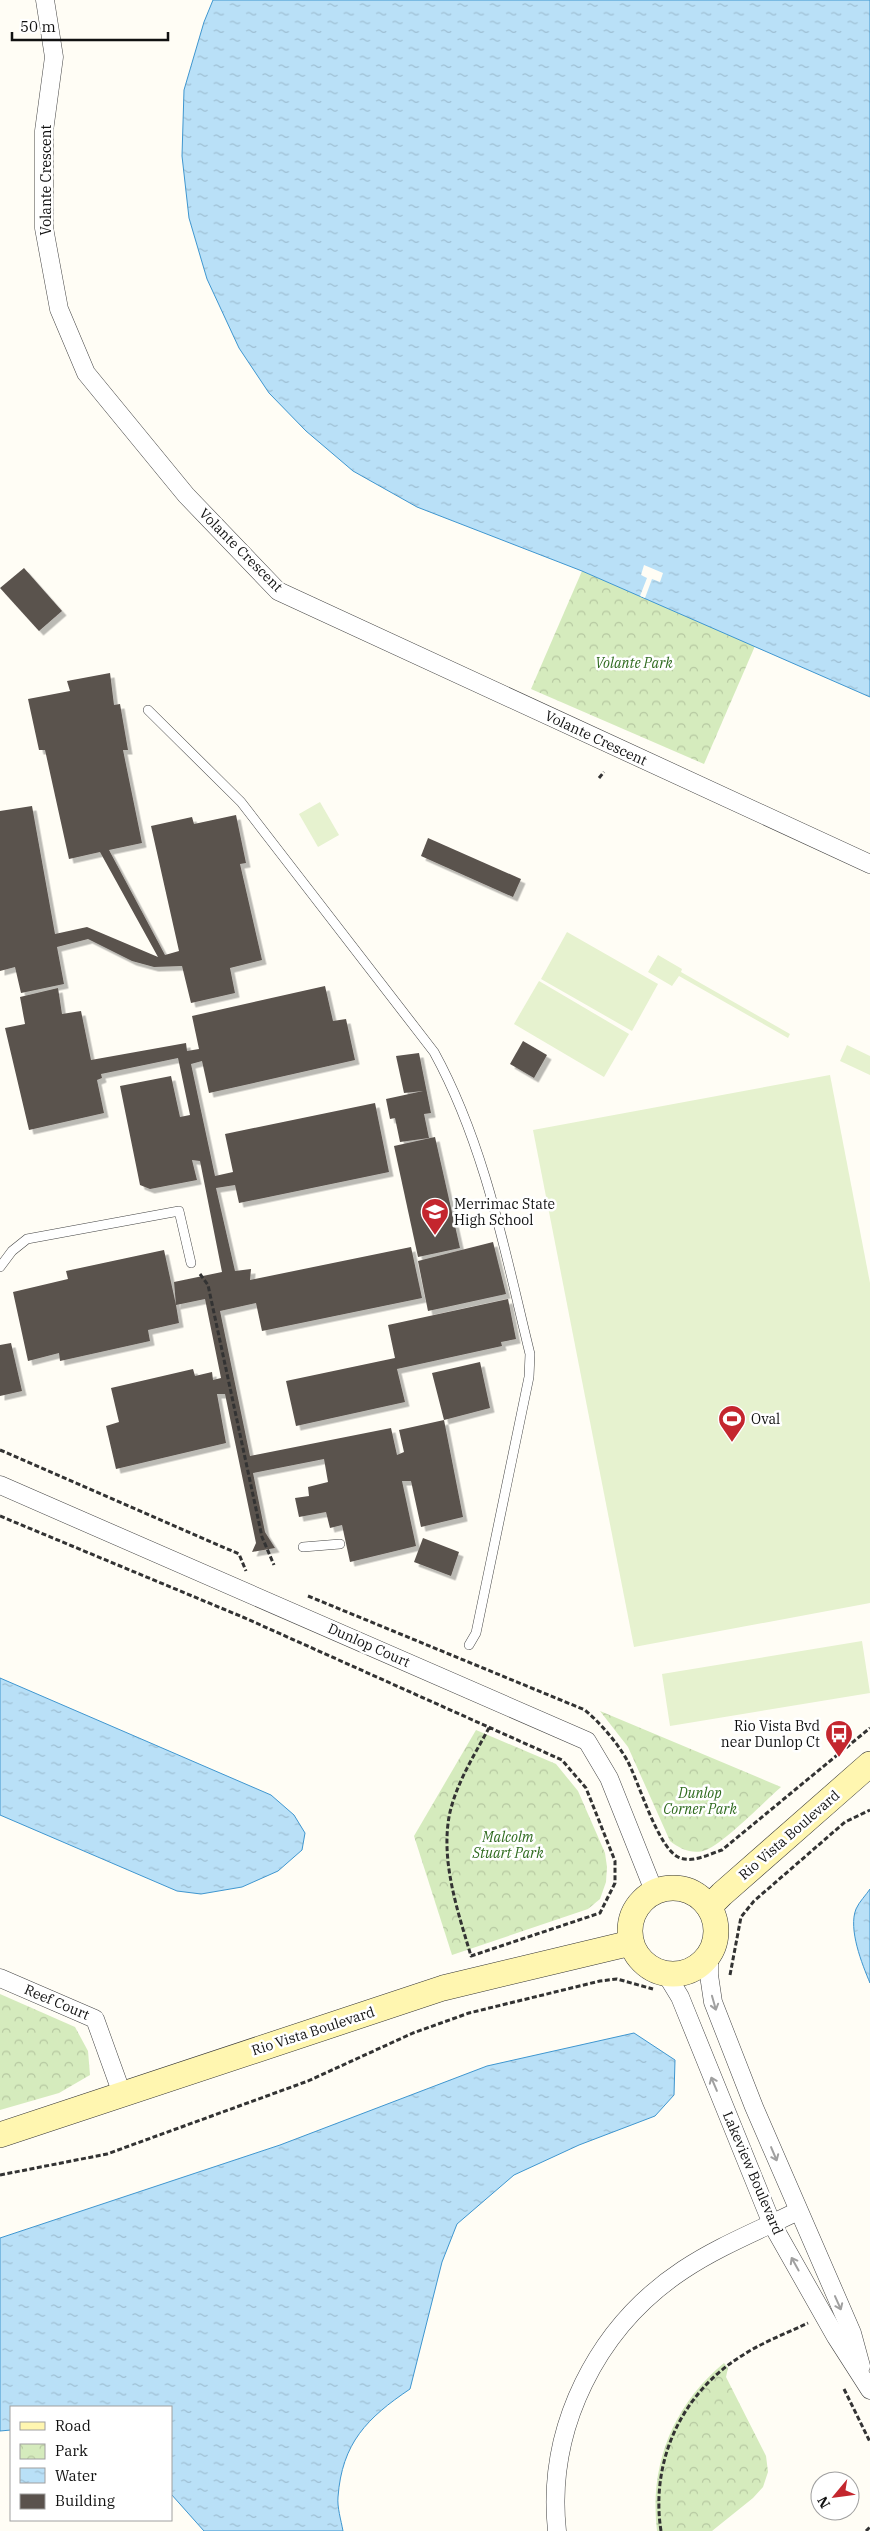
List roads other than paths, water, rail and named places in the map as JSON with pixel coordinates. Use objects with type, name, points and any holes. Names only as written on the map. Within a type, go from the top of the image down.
[{"type":"street","name":"Volante Crescent","points":[[45,0],[54,56],[44,131],[44,228],[59,309],[86,373],[199,508],[278,591],[870,864]]},
{"type":"street","name":"Dunlop Court","points":[[0,1485],[587,1740],[609,1778],[654,1891]]},
{"type":"street","name":"Rio Vista Boulevard","points":[[709,1907],[870,1764]]},
{"type":"street","points":[[710,1954],[698,1966],[661,1982],[650,1968],[638,1958],[631,1943],[629,1928],[633,1912],[642,1900],[654,1891],[669,1887],[685,1888],[699,1896],[709,1907],[716,1923],[716,1939],[710,1954],[709,1975],[713,2002],[754,2107],[852,2333],[868,2386]]},
{"type":"street","name":"Rio Vista Boulevard","points":[[0,2135],[443,1988],[631,1943]]},
{"type":"street","name":"Reef Court","points":[[0,1978],[95,2019],[122,2094]]},
{"type":"street","name":"Lakeview Boulevard","points":[[661,1982],[680,1997],[772,2224],[836,2337],[868,2386]]},
{"type":"street","points":[[557,2531],[555,2513],[557,2468],[565,2428],[579,2390],[594,2361],[630,2314],[653,2292],[683,2270],[798,2211]]},
{"type":"lane","points":[[148,710],[241,802],[434,1052],[452,1085],[476,1151],[496,1212],[530,1354],[529,1377],[476,1633],[469,1645]]},
{"type":"lane","points":[[0,1267],[12,1250],[27,1239],[179,1211],[191,1263]]},
{"type":"lane","points":[[303,1547],[340,1544]]},
{"type":"water","points":[[213,0],[870,0],[870,697],[582,571],[417,507],[353,471],[306,431],[269,393],[239,348],[207,279],[189,218],[182,156],[184,90],[204,22]]},
{"type":"water","points":[[0,1678],[271,1795],[294,1815],[305,1833],[302,1850],[278,1871],[242,1887],[201,1894],[177,1891],[0,1815]]},
{"type":"water","points":[[870,1889],[870,1983],[857,1946],[854,1917],[856,1909]]},
{"type":"water","points":[[634,2033],[675,2060],[674,2095],[655,2116],[579,2145],[514,2175],[457,2224],[442,2262],[410,2389],[369,2422],[351,2447],[345,2461],[340,2478],[338,2501],[343,2531],[204,2531],[172,2495],[172,2406],[10,2406],[10,2430],[0,2431],[0,2238],[280,2145],[487,2066]]},
{"type":"place","name":"Merrimac State High School","points":[[435,1236]]},
{"type":"place","name":"Oval","points":[[732,1443]]},
{"type":"place","name":"Rio Vista Bvd near Dunlop Ct","points":[[839,1758]]},
{"type":"park label","name":"Volante Park","points":[[634,663]]},
{"type":"park label","name":"Dunlop Corner Park","points":[[700,1802]]},
{"type":"park label","name":"Malcolm Stuart Park","points":[[508,1845]]}]
